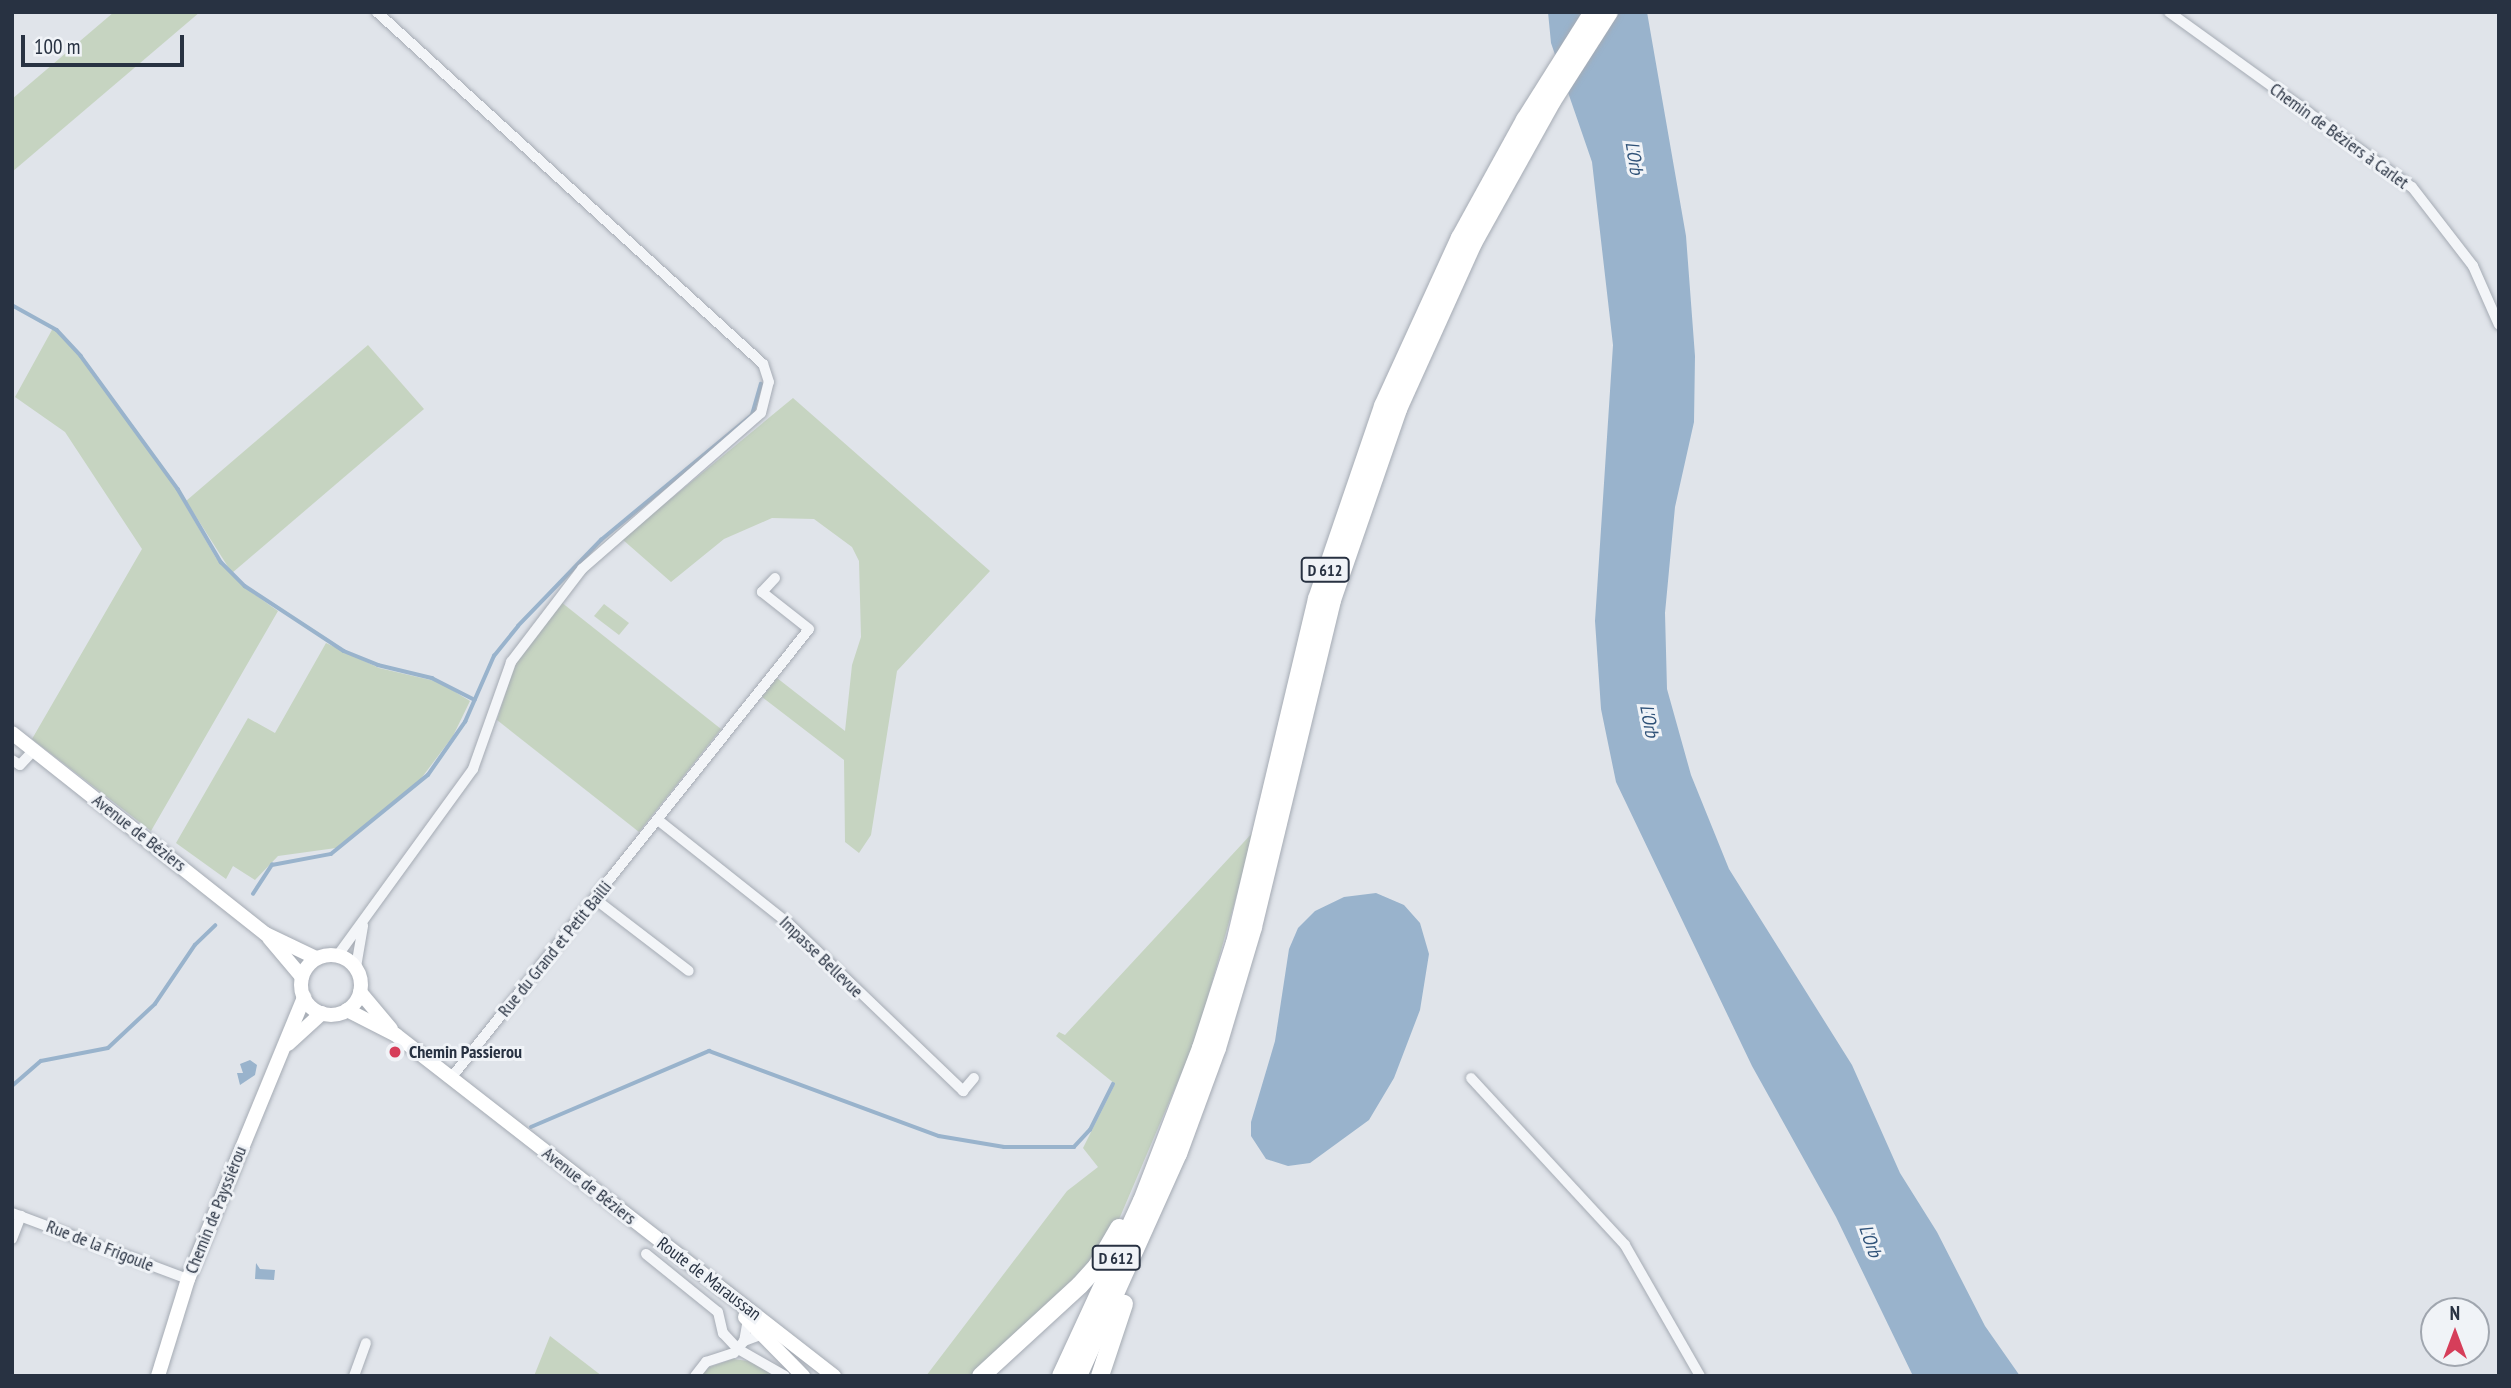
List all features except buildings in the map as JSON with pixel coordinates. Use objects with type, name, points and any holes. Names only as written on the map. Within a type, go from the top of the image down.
[{"type":"highway","name":"D 612","points":[[1078,1376],[1173,1147],[1235,943],[1297,670],[1350,496],[1423,313],[1593,12]]},
{"type":"highway","name":"D 612","points":[[1532,123],[1609,12]]},
{"type":"highway","name":"D 612","points":[[1061,1376],[1173,1147]]},
{"type":"highway","points":[[981,1376],[1057,1310],[1097,1266],[1151,1158],[1173,1147],[1178,1178],[1119,1315],[1100,1376]]},
{"type":"main road","name":"Avenue de Béziers","points":[[12,733],[266,934],[302,977]]},
{"type":"main road","name":"Avenue de Béziers","points":[[266,934],[317,958]]},
{"type":"main road","points":[[338,955],[356,967],[360,992],[347,1010],[322,1013],[304,998],[302,977],[317,958],[338,955]]},
{"type":"main road","name":"Avenue de Béziers","points":[[360,992],[396,1035]]},
{"type":"main road","name":"Chemin de Payssiérou","points":[[158,1376],[188,1279],[304,998]]},
{"type":"main road","name":"Avenue de Béziers","points":[[347,1010],[396,1035],[649,1233]]},
{"type":"main road","name":"Chemin de Payssiérou","points":[[285,1048],[322,1013]]},
{"type":"main road","name":"Route de Maraussan","points":[[649,1233],[748,1319],[803,1376]]},
{"type":"main road","name":"Route de Maraussan","points":[[649,1233],[834,1376]]},
{"type":"street","points":[[338,955],[363,926],[405,861],[473,769],[511,662],[582,569],[761,413],[769,383],[763,364],[377,12]]},
{"type":"street","name":"Chemin de Béziers à Carlet","points":[[2169,12],[2412,187],[2473,266],[2499,325]]},
{"type":"street","name":"Rue du Grand et Petit Bailli","points":[[451,1078],[809,629],[762,592],[775,578]]},
{"type":"street","points":[[12,760],[20,765],[34,750]]},
{"type":"street","name":"Impasse Bellevue","points":[[658,820],[788,923],[963,1091],[974,1078]]},
{"type":"street","points":[[595,899],[689,971]]},
{"type":"street","points":[[356,967],[363,926]]},
{"type":"street","points":[[1471,1078],[1625,1245],[1700,1376]]},
{"type":"street","points":[[12,1239],[17,1214]]},
{"type":"street","name":"Rue de la Frigoule","points":[[17,1214],[188,1279]]},
{"type":"street","points":[[646,1254],[718,1312],[723,1333],[785,1376]]},
{"type":"street","points":[[741,1345],[748,1319]]},
{"type":"street","points":[[695,1376],[706,1362],[763,1334]]},
{"type":"street","points":[[354,1376],[366,1343]]},
{"type":"green space","points":[[114,12],[200,12],[12,172],[12,99]]},
{"type":"green space","points":[[53,328],[77,353],[176,489],[216,558],[247,589],[278,611],[151,831],[32,739],[142,549],[65,432],[15,397]]},
{"type":"green space","points":[[368,345],[424,409],[232,573],[186,501]]},
{"type":"green space","points":[[793,398],[990,571],[897,671],[871,835],[859,853],[845,842],[844,760],[762,697],[777,678],[845,731],[852,665],[861,637],[859,561],[852,547],[814,519],[772,518],[724,539],[671,582],[622,539]]},
{"type":"green space","points":[[561,602],[721,729],[639,832],[497,720],[515,664]]},
{"type":"green space","points":[[604,604],[629,623],[619,635],[594,616]]},
{"type":"green space","points":[[326,643],[379,668],[439,682],[470,701],[453,736],[420,780],[336,848],[278,856],[255,880],[233,866],[226,879],[176,843],[248,718],[275,733]]},
{"type":"green space","points":[[1255,830],[1196,1039],[1120,1217],[1098,1256],[975,1376],[926,1376],[1067,1191],[1098,1167],[1083,1148],[1115,1084],[1056,1036],[1059,1032],[1065,1035]]},
{"type":"green space","points":[[550,1336],[602,1376],[534,1376]]},
{"type":"green space","points":[[733,1359],[748,1361],[778,1376],[700,1376],[704,1369]]},
{"type":"water","name":"L'Orb","points":[[1548,12],[1647,12],[1686,236],[1695,356],[1694,422],[1675,507],[1665,613],[1667,689],[1691,775],[1729,869],[1852,1065],[1900,1173],[1937,1232],[1985,1326],[2020,1376],[1913,1376],[1836,1217],[1752,1066],[1616,782],[1601,709],[1595,621],[1613,345],[1592,162],[1551,43]]},
{"type":"water","points":[[1376,893],[1404,905],[1420,923],[1429,954],[1420,1010],[1394,1078],[1369,1120],[1310,1163],[1288,1166],[1266,1159],[1251,1136],[1251,1122],[1275,1041],[1289,949],[1298,928],[1315,911],[1344,897]]},
{"type":"water","points":[[250,1060],[257,1065],[255,1075],[240,1085],[237,1073],[243,1073],[240,1064]]},
{"type":"water","points":[[256,1263],[260,1269],[275,1270],[274,1280],[255,1279]]},
{"type":"waterway","points":[[12,305],[57,330],[81,356],[178,489],[221,562],[245,586],[344,651],[378,665],[432,678],[475,700]]},
{"type":"waterway","points":[[253,894],[272,865],[331,854],[428,775],[465,722],[494,656],[518,626],[601,540],[752,415],[761,384]]},
{"type":"waterway","points":[[12,1086],[41,1061],[108,1048],[155,1004],[195,945],[215,926]]},
{"type":"waterway","points":[[531,1127],[709,1051],[939,1136],[1004,1147],[1074,1147],[1090,1130],[1113,1084]]},
{"type":"place","name":"Chemin Passierou","points":[[395,1052]]}]
